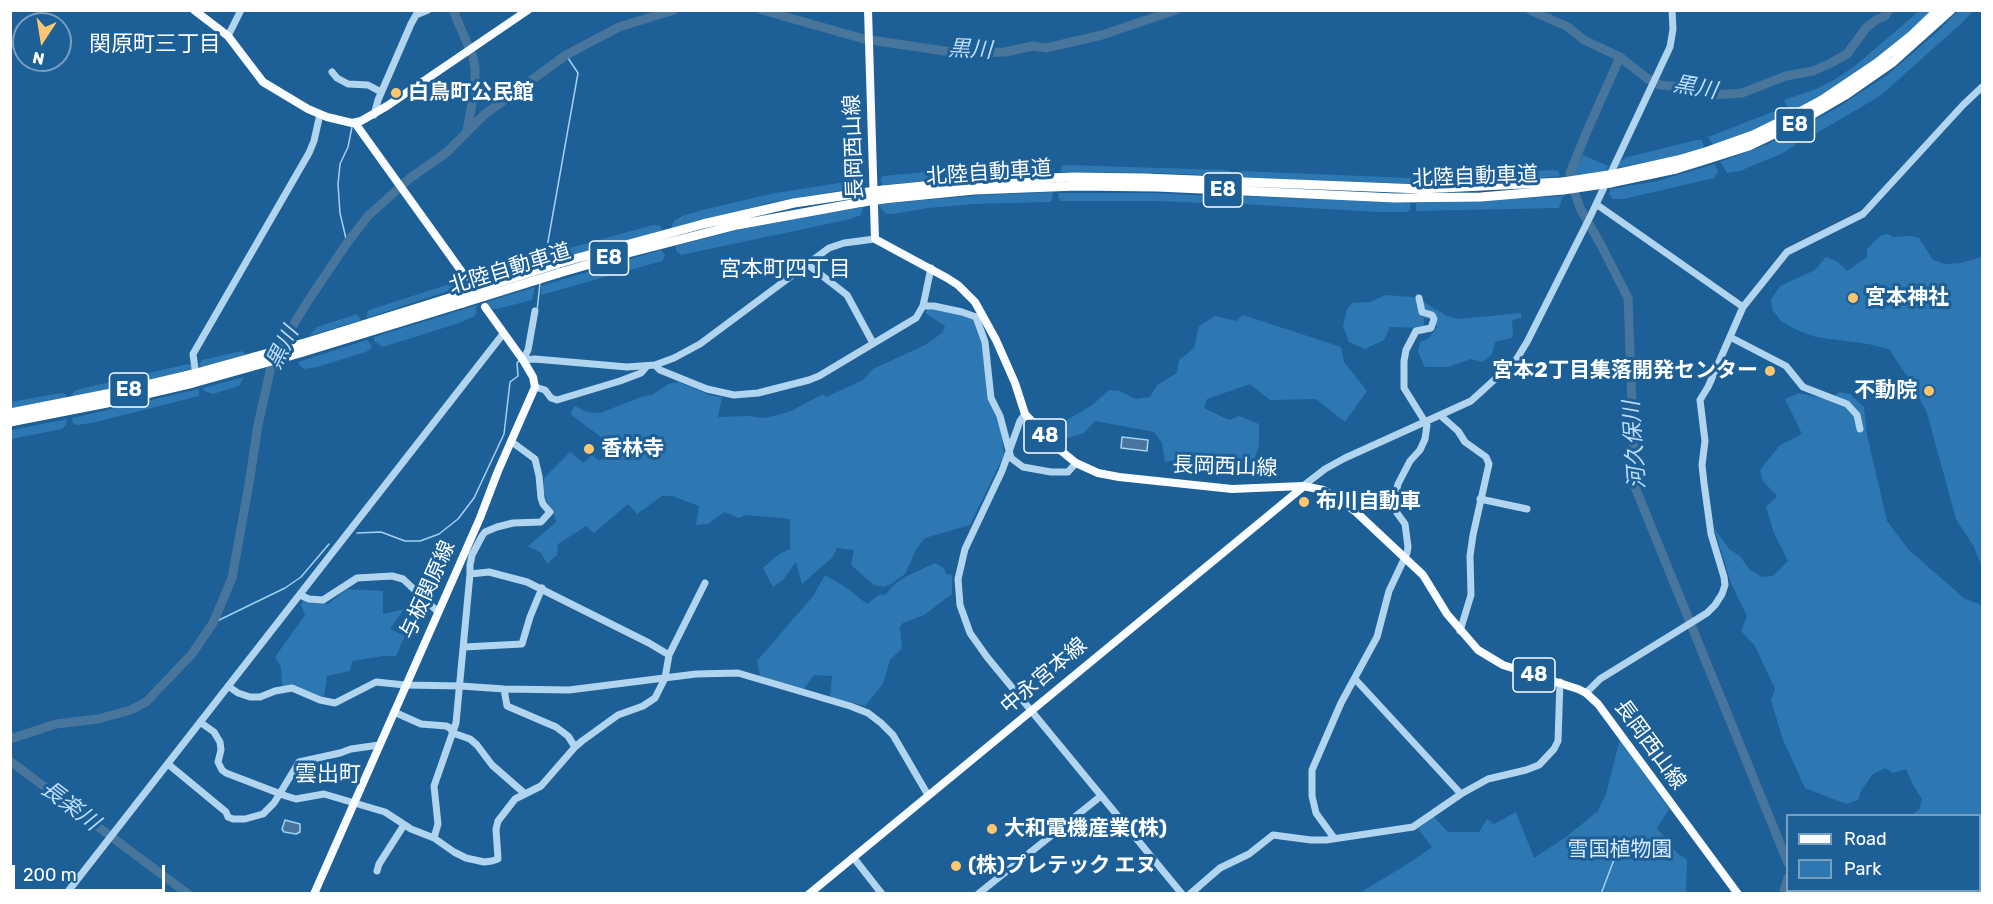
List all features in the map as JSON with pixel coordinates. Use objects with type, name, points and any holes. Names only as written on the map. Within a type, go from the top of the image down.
[{"type":"highway","name":"北陸自動車道","points":[[1563,186],[1678,160],[1753,135],[1822,100],[1869,69],[1912,35],[1938,10]]},
{"type":"highway","name":"北陸自動車道","points":[[10,413],[300,353],[461,299],[562,262],[657,241],[795,203],[862,197],[974,181],[1074,177],[1421,189],[1610,183],[1676,169],[1749,146],[1799,122],[1847,94],[1885,68],[1931,30],[1951,10]]},
{"type":"highway","name":"北陸自動車道","points":[[10,422],[112,402],[245,364],[308,342],[559,273],[657,241]]},
{"type":"main road","points":[[194,10],[228,36],[263,82],[308,109],[355,123],[374,115],[528,10]]},
{"type":"main road","name":"長岡西山線","points":[[868,10],[875,239],[931,268],[958,285],[968,295],[982,312],[996,339],[1015,383],[1025,414],[1054,446],[1076,464],[1098,473],[1119,477],[1217,488],[1303,486],[1323,490],[1339,499],[1423,575],[1460,631],[1478,650],[1521,672],[1560,682],[1586,693],[1605,712],[1738,894]]},
{"type":"main road","points":[[355,123],[472,286]]},
{"type":"main road","points":[[485,307],[523,360],[533,378],[535,387]]},
{"type":"main road","name":"与板関原線","points":[[314,894],[480,518],[535,387]]},
{"type":"main road","name":"中永宮本線","points":[[809,894],[1303,486]]},
{"type":"street","points":[[228,36],[241,10]]},
{"type":"street","points":[[374,115],[381,92],[415,13],[428,10]]},
{"type":"street","points":[[1303,486],[1324,469],[1345,458],[1471,401],[1516,360],[1596,204],[1670,47],[1672,10]]},
{"type":"street","points":[[332,72],[348,84],[368,85],[381,92]]},
{"type":"street","points":[[1586,693],[1600,679],[1684,628],[1715,605],[1725,585],[1711,534],[1704,483],[1702,465],[1705,441],[1700,400],[1708,387],[1743,307],[1787,252],[1863,214],[1963,105],[1983,87]]},
{"type":"street","points":[[195,369],[193,354],[309,153],[320,114]]},
{"type":"street","points":[[1596,204],[1743,307]]},
{"type":"street","points":[[523,360],[535,359],[627,367],[651,365],[674,358],[690,351],[829,248],[844,243],[875,239]]},
{"type":"street","points":[[807,264],[847,295],[873,343]]},
{"type":"street","points":[[651,365],[714,392],[724,394],[744,395],[773,390],[819,376],[916,318],[923,306],[931,268]]},
{"type":"street","points":[[1334,838],[1316,813],[1312,796],[1312,770],[1341,703],[1377,637],[1389,591],[1408,547],[1407,531],[1395,508],[1395,497],[1398,484],[1425,439],[1426,422],[1404,388],[1404,362],[1406,350],[1416,331],[1428,329],[1434,324],[1432,315],[1422,312],[1419,298]]},
{"type":"street","points":[[923,306],[934,306],[976,317],[985,342],[991,398],[1000,416],[1009,454],[1023,467],[1052,472],[1068,472],[1076,464]]},
{"type":"street","points":[[523,360],[528,350],[535,311]]},
{"type":"street","points":[[66,894],[503,334]]},
{"type":"street","points":[[1731,337],[1786,366],[1803,387],[1847,404],[1857,415],[1860,429]]},
{"type":"street","points":[[535,387],[545,390],[550,398],[557,399],[620,381],[641,373],[651,365]]},
{"type":"street","points":[[1025,414],[1020,421],[1009,454],[976,523],[963,557],[958,579],[960,605],[970,633],[987,657],[1182,894]]},
{"type":"street","points":[[1441,416],[1458,431],[1466,442],[1488,460],[1489,464],[1474,526],[1470,556],[1471,595],[1460,631]]},
{"type":"street","points":[[434,838],[438,824],[434,786],[453,733],[461,686],[472,555],[485,532],[513,523],[541,522],[550,512],[541,498],[537,463],[532,455],[512,442]]},
{"type":"street","points":[[1480,499],[1527,509]]},
{"type":"street","points":[[470,574],[489,572],[542,588],[649,643],[669,656]]},
{"type":"street","points":[[300,595],[309,599],[323,600],[357,578],[392,576],[403,579],[437,612]]},
{"type":"street","points":[[200,722],[214,732],[220,742],[218,762],[222,770],[243,780],[296,799],[324,794],[385,812],[404,825],[434,838],[466,858],[484,862],[498,859],[496,829],[498,821],[515,799],[541,786],[575,747],[618,715],[649,703],[657,694],[664,678],[669,656],[705,583]]},
{"type":"street","points":[[464,647],[522,644],[542,588]]},
{"type":"street","points":[[228,686],[238,693],[254,698],[292,688],[320,700],[335,703],[376,682],[405,686],[569,690],[696,674],[738,673],[863,711],[888,728],[928,795]]},
{"type":"street","points":[[1355,679],[1461,794]]},
{"type":"street","points":[[1190,894],[1220,868],[1249,854],[1273,835],[1311,840],[1413,827],[1461,794],[1488,779],[1534,768],[1554,750],[1558,741],[1560,682]]},
{"type":"street","points":[[504,689],[507,706],[549,723],[564,732],[575,747]]},
{"type":"street","points":[[394,712],[422,724],[446,726],[453,733],[474,742],[492,765],[524,793]]},
{"type":"street","points":[[168,764],[226,812],[228,817],[251,819],[263,814],[274,803],[299,762],[351,749],[379,746]]},
{"type":"street","points":[[978,894],[1101,796]]},
{"type":"street","points":[[377,871],[379,864],[404,825]]},
{"type":"street","points":[[853,857],[882,894]]},
{"type":"green space","points":[[1919,11],[1933,11],[1886,52],[1818,98],[1793,111],[1787,106],[1784,100],[1816,89],[1856,65]]},
{"type":"green space","points":[[1958,11],[1973,11],[1880,96],[1815,134],[1807,138],[1803,135],[1799,128],[1837,108],[1887,75]]},
{"type":"green space","points":[[1780,111],[1783,117],[1713,145],[1708,137]]},
{"type":"green space","points":[[1793,131],[1797,138],[1794,146],[1781,154],[1740,171],[1727,173],[1720,162],[1768,144]]},
{"type":"green space","points":[[1702,140],[1704,147],[1673,157],[1615,168],[1624,158]]},
{"type":"green space","points":[[1583,155],[1608,166],[1606,171],[1573,176]]},
{"type":"green space","points":[[1715,164],[1718,172],[1714,178],[1624,199],[1613,199],[1609,194],[1610,189],[1657,181]]},
{"type":"green space","points":[[1049,166],[1054,169],[1044,172],[882,185],[881,179],[883,176],[924,172]]},
{"type":"green space","points":[[1062,166],[1225,170],[1230,171],[1232,176],[1060,172]]},
{"type":"green space","points":[[1241,171],[1411,178],[1412,184],[1238,177]]},
{"type":"green space","points":[[1558,171],[1560,176],[1487,184],[1417,184],[1417,179],[1423,177],[1464,177]]},
{"type":"green space","points":[[864,181],[864,187],[777,201],[671,228],[674,221],[682,216],[702,210],[775,193]]},
{"type":"green space","points":[[1053,192],[1050,202],[974,204],[893,214],[886,214],[879,206],[879,204],[982,195]]},
{"type":"green space","points":[[1058,193],[1154,193],[1233,197],[1232,202],[1226,204],[1061,201]]},
{"type":"green space","points":[[1238,196],[1410,203],[1410,210],[1407,212],[1377,212],[1240,204]]},
{"type":"green space","points":[[1563,196],[1559,208],[1416,211],[1416,203]]},
{"type":"green space","points":[[863,207],[861,215],[851,219],[681,255],[676,251],[676,246],[742,229]]},
{"type":"green space","points":[[653,225],[661,226],[662,231],[546,263],[548,254]]},
{"type":"green space","points":[[1888,234],[1893,237],[1919,238],[1933,260],[1945,264],[1961,263],[1982,257],[1982,567],[1974,547],[1956,519],[1927,413],[1914,387],[1889,349],[1816,337],[1781,321],[1772,309],[1771,300],[1780,286],[1815,270],[1826,257],[1838,262],[1847,271],[1867,257],[1867,249],[1881,235]]},
{"type":"green space","points":[[661,250],[665,255],[662,261],[541,295],[541,286]]},
{"type":"green space","points":[[538,256],[538,265],[474,285],[473,282],[489,273]]},
{"type":"green space","points":[[459,281],[463,286],[367,318],[369,310]]},
{"type":"green space","points":[[535,287],[532,300],[497,309],[492,309],[486,302]]},
{"type":"green space","points":[[1386,295],[1412,297],[1447,316],[1458,319],[1521,313],[1521,318],[1512,320],[1513,336],[1495,342],[1492,354],[1483,362],[1471,359],[1448,367],[1425,367],[1418,352],[1420,342],[1429,338],[1437,327],[1433,319],[1424,318],[1424,328],[1390,327],[1384,340],[1365,349],[1349,342],[1343,326],[1347,309],[1352,303],[1370,302]]},
{"type":"green space","points":[[477,305],[475,316],[459,323],[383,347],[374,341],[374,337]]},
{"type":"green space","points":[[929,307],[964,315],[974,320],[985,332],[991,357],[989,376],[1000,423],[1004,455],[970,525],[925,538],[917,548],[905,574],[891,584],[884,587],[874,585],[851,565],[854,550],[837,548],[833,557],[802,584],[796,562],[783,580],[773,587],[763,568],[779,554],[790,549],[790,519],[746,515],[739,518],[724,512],[708,524],[696,525],[699,506],[672,496],[662,496],[637,514],[628,504],[594,533],[586,526],[558,544],[557,555],[547,564],[541,553],[528,546],[556,522],[543,488],[544,478],[570,452],[583,463],[592,455],[598,460],[608,458],[613,446],[570,414],[575,406],[587,412],[600,413],[652,395],[668,384],[679,382],[709,395],[722,397],[718,417],[763,418],[778,415],[791,411],[823,394],[826,397],[863,380],[873,369],[925,345],[942,333],[945,326],[925,313]]},
{"type":"green space","points":[[357,314],[361,320],[309,336],[317,327]]},
{"type":"green space","points":[[1243,315],[1341,347],[1344,362],[1367,391],[1345,422],[1316,399],[1270,400],[1250,384],[1207,399],[1204,408],[1229,420],[1239,416],[1259,424],[1259,445],[1254,461],[1211,467],[1207,456],[1165,462],[1162,443],[1154,432],[1095,421],[1084,433],[1055,442],[1046,432],[1091,406],[1109,390],[1120,391],[1135,399],[1150,397],[1157,385],[1177,373],[1179,360],[1194,348],[1199,326],[1215,316],[1236,321]]},
{"type":"green space","points":[[367,340],[372,346],[366,352],[317,367],[304,369],[299,365],[298,362]]},
{"type":"green space","points":[[241,351],[246,354],[202,367],[199,365],[202,360]]},
{"type":"green space","points":[[188,364],[192,365],[191,369],[133,385],[73,396],[72,394],[76,390]]},
{"type":"green space","points":[[244,377],[239,386],[213,394],[204,391],[203,388]]},
{"type":"green space","points":[[199,389],[199,396],[96,422],[73,424],[72,418]]},
{"type":"green space","points":[[1839,392],[1850,394],[1864,407],[1867,435],[1887,521],[1909,550],[1965,599],[1982,605],[1982,893],[1911,893],[1981,892],[1981,814],[1913,814],[1919,810],[1922,799],[1906,769],[1893,773],[1885,768],[1873,774],[1861,791],[1858,800],[1846,804],[1805,788],[1783,740],[1771,700],[1775,689],[1755,646],[1741,631],[1747,616],[1731,583],[1714,528],[1729,549],[1740,556],[1749,569],[1762,577],[1773,576],[1788,561],[1774,533],[1766,507],[1777,496],[1763,481],[1760,470],[1780,445],[1802,434],[1785,399],[1799,393],[1830,400]]},
{"type":"green space","points":[[61,393],[67,398],[11,408],[11,402]]},
{"type":"green space","points":[[67,419],[62,429],[11,439],[11,430]]},
{"type":"green space","points":[[935,563],[944,568],[946,574],[952,575],[952,594],[924,615],[903,623],[900,627],[902,648],[890,660],[883,684],[865,706],[830,697],[832,676],[814,675],[804,689],[760,676],[757,661],[813,596],[825,575],[847,588],[867,604],[880,594],[885,595],[905,577]]},
{"type":"green space","points":[[347,589],[383,591],[383,614],[404,609],[390,629],[405,636],[396,656],[352,661],[350,671],[327,676],[324,696],[318,703],[282,685],[281,667],[275,657],[305,615],[301,605],[303,600],[328,604]]},
{"type":"green space","name":"雪国植物園","points":[[1620,739],[1669,809],[1657,828],[1677,853],[1687,860],[1686,891],[1689,893],[1358,894],[1432,847],[1418,829],[1434,817],[1448,832],[1479,832],[1487,819],[1494,824],[1516,812],[1534,858],[1566,837],[1598,811],[1606,794]]},
{"type":"shaded area","points":[[1122,437],[1148,440],[1147,451],[1121,448]]},
{"type":"shaded area","points":[[285,820],[300,824],[300,832],[296,834],[284,832],[282,829]]},
{"type":"waterway","points":[[453,10],[473,57],[475,68],[475,87],[467,131]]},
{"type":"waterway","name":"黒川","points":[[10,739],[56,724],[98,719],[131,710],[146,702],[192,654],[213,623],[232,578],[258,425],[273,358],[308,301],[368,216],[409,179],[447,152],[485,114],[566,55],[619,27],[674,10]]},
{"type":"waterway","name":"黒川","points":[[762,10],[864,39],[951,52],[978,53],[1005,52],[1033,46],[1046,48],[1102,35],[1176,10]]},
{"type":"waterway","name":"黒川","points":[[1530,10],[1568,27],[1584,40],[1620,57],[1648,79],[1660,85],[1690,88],[1713,95],[1742,93],[1786,76],[1813,71],[1829,64],[1847,54],[1866,28],[1885,16],[1889,10]]},
{"type":"waterway","points":[[544,264],[578,73],[566,55]]},
{"type":"waterway","name":"河久保川","points":[[1620,57],[1587,131],[1570,173],[1570,179],[1580,208],[1628,298],[1635,487],[1786,858]]},
{"type":"waterway","points":[[347,243],[340,213],[338,184],[340,164],[348,147],[352,127]]},
{"type":"waterway","points":[[537,311],[540,283]]},
{"type":"waterway","points":[[357,533],[381,532],[405,541],[420,541],[439,534],[458,519],[474,498],[504,434],[510,382],[518,376],[517,363],[519,361]]},
{"type":"waterway","points":[[213,623],[285,588],[301,577],[329,544]]},
{"type":"waterway","name":"長楽川","points":[[10,761],[188,894]]},
{"type":"waterway","points":[[1601,894],[1618,849]]},
{"type":"waterway","name":"河久保川","points":[[1783,894],[1786,884]]},
{"type":"waterway","points":[[1840,892],[1844,894]]},
{"type":"place","name":"白鳥町公民館","points":[[396,93]]},
{"type":"place","name":"宮本神社","points":[[1853,298]]},
{"type":"place","name":"宮本2丁目集落開発センター","points":[[1770,371]]},
{"type":"place","name":"不動院","points":[[1929,391]]},
{"type":"place","name":"香林寺","points":[[589,449]]},
{"type":"place","name":"布川自動車","points":[[1304,502]]},
{"type":"place","name":"大和電機産業(株)","points":[[992,829]]},
{"type":"place","name":"(株)プレテック エヌ","points":[[956,866]]},
{"type":"district","name":"関原町三丁目","points":[[155,45]]},
{"type":"district","name":"宮本町四丁目","points":[[785,270]]},
{"type":"district","name":"雲出町","points":[[328,775]]}]
